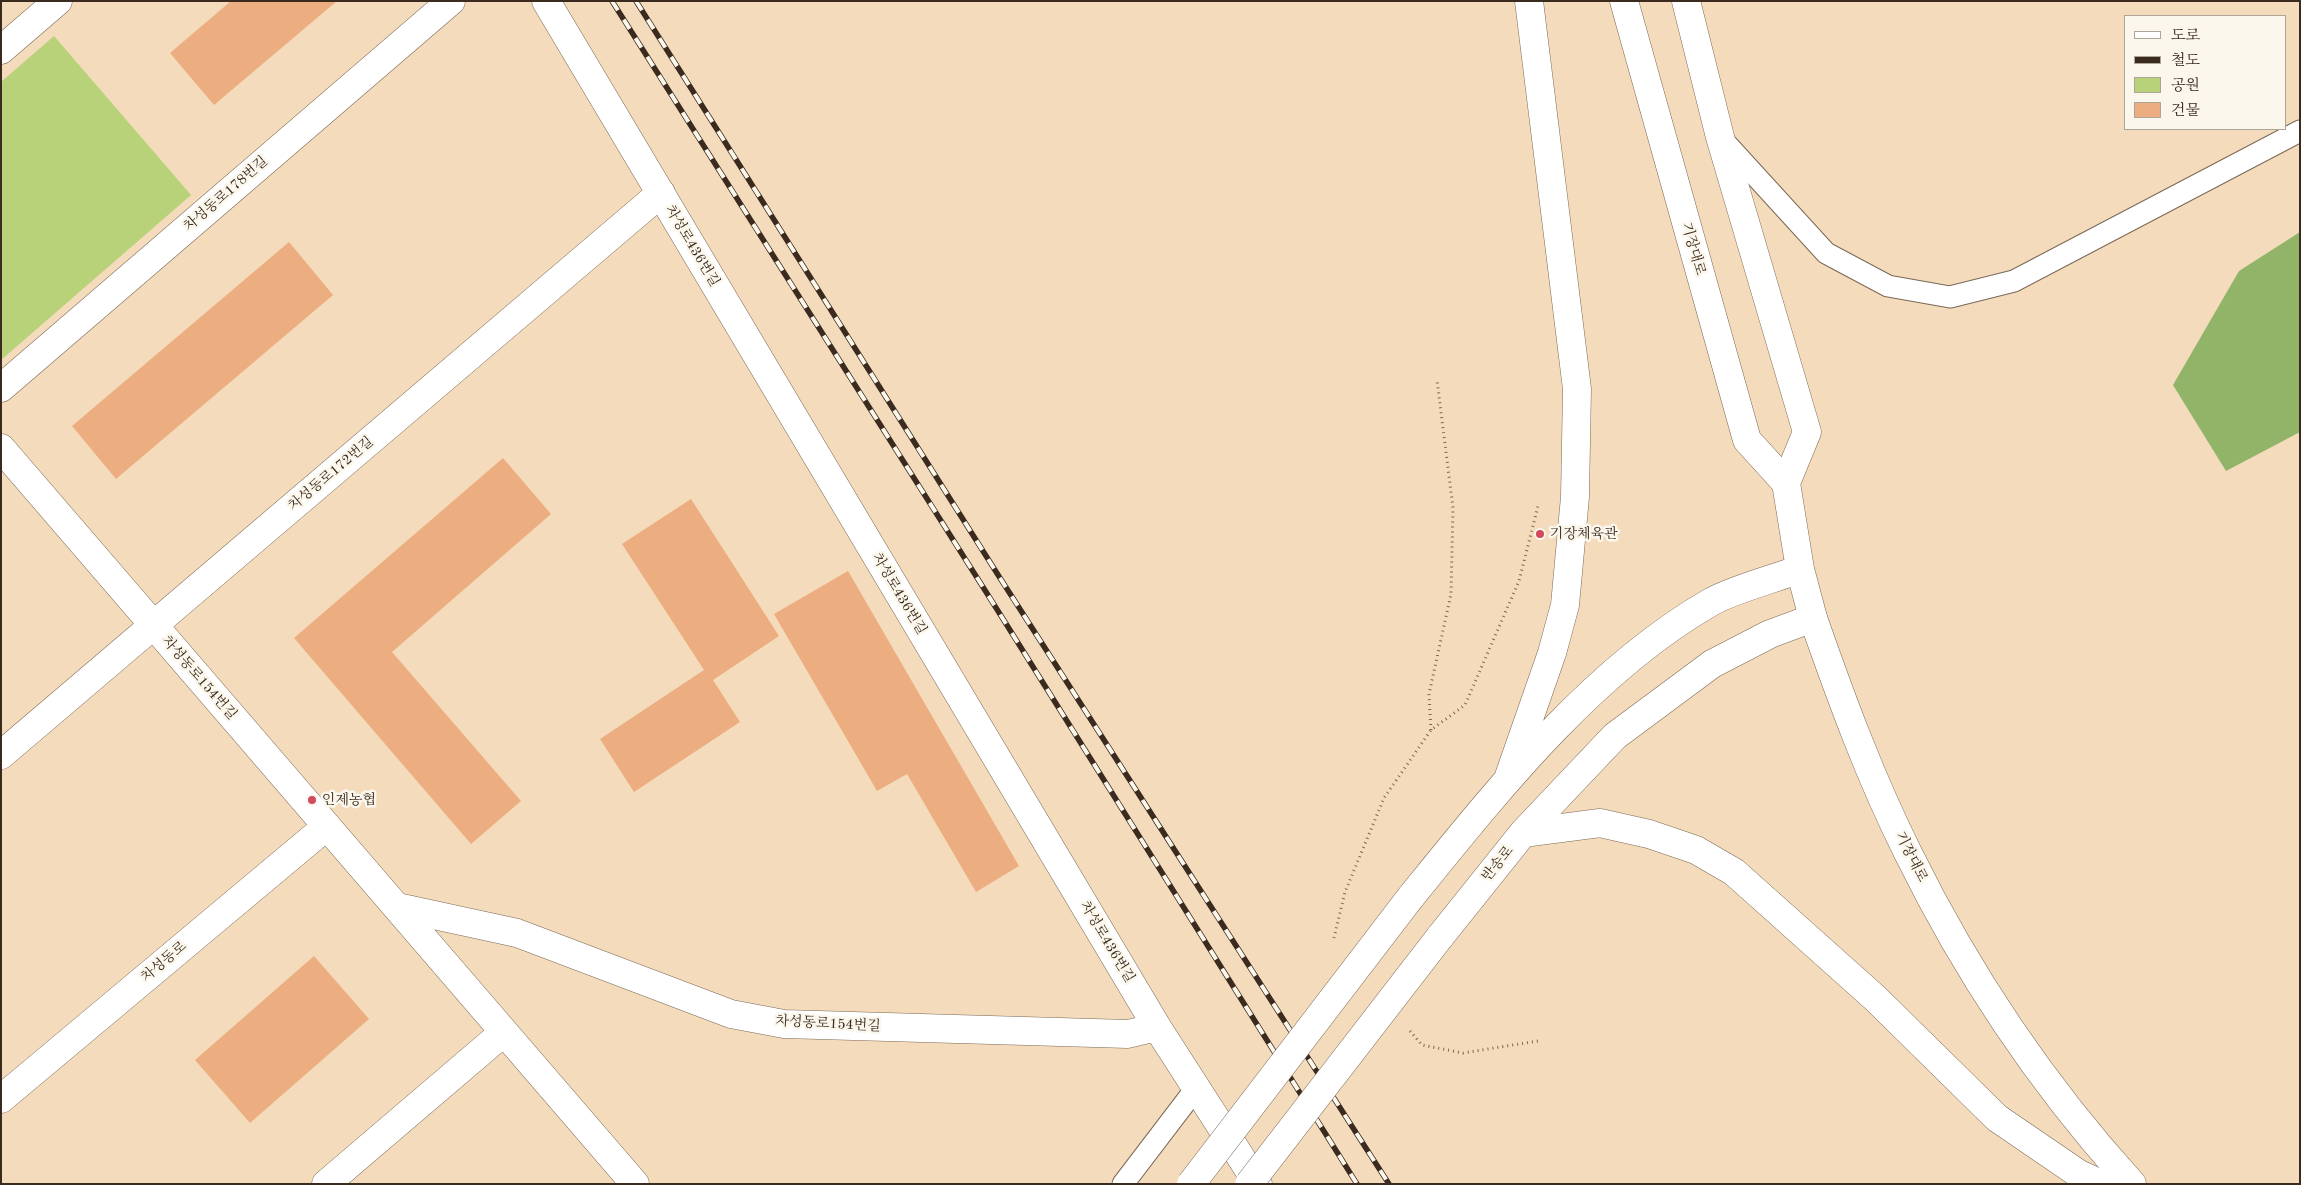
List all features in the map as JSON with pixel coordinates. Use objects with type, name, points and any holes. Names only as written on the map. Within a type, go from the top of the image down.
[{"type":"street","points":[[1,50],[58,1]]},
{"type":"street","name":"차성동로178번길","points":[[1,388],[450,1]]},
{"type":"street","name":"차성로436번길","points":[[546,1],[1157,1027],[1258,1184]]},
{"type":"street","points":[[1508,779],[1552,653],[1565,605],[1574,497],[1577,389],[1529,1]]},
{"type":"street","name":"기장대로","points":[[1624,1],[1747,440],[1786,483],[1800,569],[1813,618],[1848,717],[1878,790],[1908,854],[1981,986],[2044,1078],[2100,1148],[2132,1184]]},
{"type":"street","points":[[1686,1],[1720,137],[1807,432],[1786,483]]},
{"type":"street","name":"차성동로172번길","points":[[1,755],[661,193]]},
{"type":"street","name":"차성동로154번길","points":[[1,448],[635,1184]]},
{"type":"street","points":[[1191,1184],[1410,898],[1508,779],[1592,693],[1659,635],[1713,601],[1800,569]]},
{"type":"street","name":"반송로","points":[[1249,1184],[1439,938],[1523,833],[1615,736],[1712,664],[1770,634],[1813,618]]},
{"type":"street","points":[[1523,833],[1600,823],[1649,834],[1696,850],[1734,872],[1875,998],[1997,1118],[2079,1174],[2101,1184]]},
{"type":"street","name":"차성동로","points":[[1,1099],[327,826]]},
{"type":"street","name":"차성동로154번길","points":[[397,907],[517,933],[731,1014],[784,1024],[1128,1034],[1157,1027]]},
{"type":"street","points":[[326,1184],[504,1032]]},
{"type":"lane","points":[[1720,137],[1826,253],[1888,286],[1950,297],[2014,281],[2300,130]]},
{"type":"lane","points":[[1123,1184],[1197,1087]]},
{"type":"path","points":[[1431,730],[1429,694],[1451,594],[1453,508],[1437,380]]},
{"type":"path","points":[[1333,941],[1345,892],[1384,798],[1431,730],[1465,705],[1519,580],[1539,502]]},
{"type":"path","points":[[1410,1030],[1422,1045],[1463,1053],[1538,1041]]},
{"type":"green space","points":[[54,36],[191,195],[1,360],[1,82]]},
{"type":"green space","points":[[2300,232],[2300,432],[2226,471],[2173,385],[2239,271]]},
{"type":"building","points":[[231,1],[337,1],[214,105],[170,53]]},
{"type":"building","points":[[289,242],[333,295],[116,479],[72,426]]},
{"type":"building","points":[[503,458],[551,514],[392,652],[521,801],[471,844],[294,638]]},
{"type":"building","points":[[691,499],[779,636],[713,680],[740,722],[634,792],[600,739],[704,670],[622,544]]},
{"type":"building","points":[[848,571],[1019,866],[976,892],[907,774],[877,791],[774,614]]},
{"type":"building","points":[[314,956],[369,1019],[250,1123],[195,1060]]},
{"type":"railway","points":[[612,1],[988,595],[1357,1184]]},
{"type":"railway","points":[[636,1],[1000,578],[1389,1184]]},
{"type":"place","name":"기장체육관","points":[[1540,534]]},
{"type":"place","name":"인제농협","points":[[312,800]]}]
